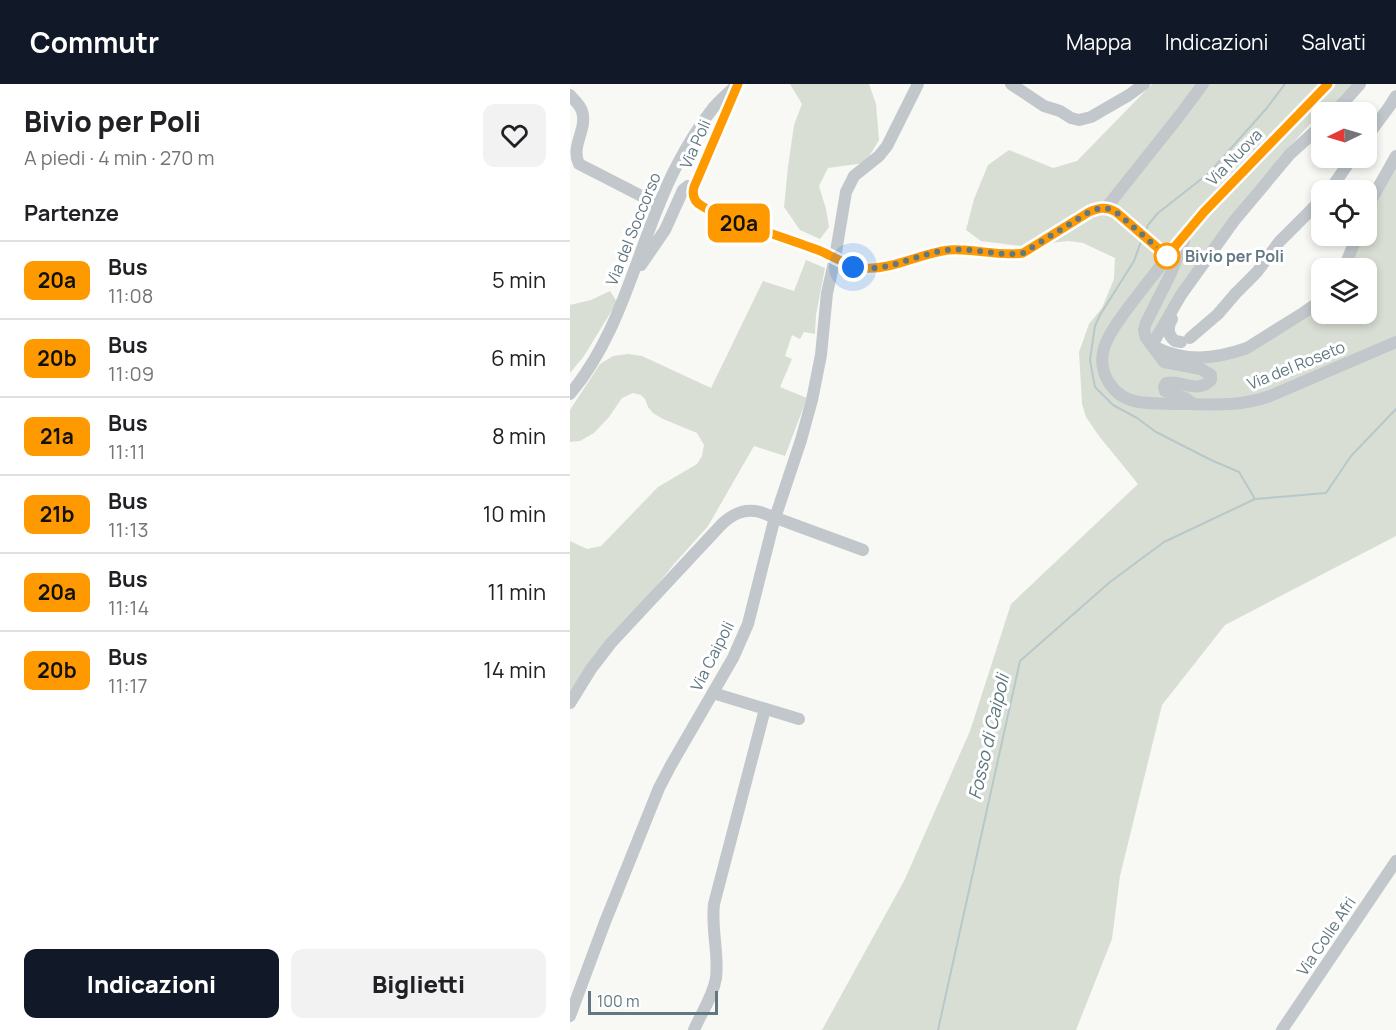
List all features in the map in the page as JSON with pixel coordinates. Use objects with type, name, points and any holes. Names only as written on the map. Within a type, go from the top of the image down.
[{"type":"street","name":"Via Poli","points":[[738,84],[694,187],[694,198],[701,206],[735,221],[819,250],[853,267],[870,268],[888,265],[947,250],[968,249],[1019,253],[1089,212],[1097,209],[1111,210]]},
{"type":"street","name":"Via del Soccorso","points":[[570,394],[599,354],[674,171],[716,104],[738,84]]},
{"type":"street","name":"Via Caipoli","points":[[570,1016],[657,793],[733,658],[753,608],[775,517],[812,400],[821,355],[827,293],[849,185],[856,174],[887,146],[918,84]]},
{"type":"street","points":[[1011,84],[1044,106],[1079,120],[1091,117],[1144,84]]},
{"type":"street","points":[[1167,256],[1111,210],[1203,84]]},
{"type":"street","name":"Via Nuova","points":[[1167,256],[1204,212],[1328,84]]},
{"type":"street","points":[[1344,102],[1360,84]]},
{"type":"street","points":[[570,95],[583,112],[576,150],[579,164],[659,205]]},
{"type":"street","points":[[1377,124],[1396,96]]},
{"type":"street","points":[[1152,345],[1180,295],[1234,221],[1290,154],[1311,135]]},
{"type":"street","points":[[1377,190],[1396,156]]},
{"type":"street","points":[[632,278],[665,230],[683,190],[688,186],[694,187]]},
{"type":"street","points":[[1180,295],[1183,298],[1182,303],[1168,329],[1172,339],[1176,342],[1185,340],[1218,314],[1257,272],[1279,242],[1311,210]]},
{"type":"street","points":[[1187,232],[1171,273],[1145,325],[1145,336],[1164,362],[1201,369],[1211,375],[1212,380],[1207,385],[1199,387],[1166,383],[1165,391],[1185,398],[1195,405]]},
{"type":"street","name":"Via del Roseto","points":[[1167,256],[1129,307],[1107,340],[1103,351],[1104,369],[1111,386],[1124,398],[1148,403],[1195,405],[1237,405],[1257,401],[1395,340]]},
{"type":"street","points":[[1152,345],[1186,358],[1215,356],[1237,351],[1255,343],[1311,308]]},
{"type":"street","points":[[570,703],[591,669],[611,643],[724,522],[734,515],[745,510],[756,511],[863,550]]},
{"type":"street","points":[[713,693],[799,719]]},
{"type":"street","points":[[694,1030],[715,981],[714,904],[765,708]]},
{"type":"street","name":"Via Colle Afri","points":[[1282,1030],[1396,861]]},
{"type":"shaded area","points":[[790,84],[869,84],[876,104],[879,140],[865,163],[828,168],[819,186],[829,227],[820,239],[800,230],[784,207],[794,125],[802,104]]},
{"type":"shaded area","points":[[1152,84],[1353,84],[1339,102],[1311,102],[1311,123],[1273,165],[1227,222],[1152,337],[1172,354],[1225,354],[1311,306],[1311,324],[1377,324],[1377,258],[1348,258],[1353,246],[1377,246],[1377,191],[1396,156],[1396,536],[1225,625],[1162,705],[1120,876],[1112,939],[1076,1030],[822,1030],[905,879],[970,731],[1011,604],[1138,484],[1099,436],[1086,417],[1082,404],[1079,352],[1089,324],[1102,308],[1114,279],[1115,258],[1083,243],[1069,241],[1021,246],[981,241],[966,230],[974,199],[988,165],[1009,150],[1053,168],[1077,161]]},
{"type":"shaded area","points":[[806,260],[825,268],[816,315],[815,334],[804,332],[800,339],[792,335],[785,356],[792,359],[780,387],[807,398],[785,456],[754,446],[708,526],[570,692],[570,541],[587,549],[601,546],[658,487],[697,464],[702,456],[704,445],[697,433],[653,413],[641,395],[633,393],[622,398],[594,433],[580,441],[570,442],[570,410],[600,364],[613,356],[628,354],[642,356],[711,388],[763,281],[794,291]]},
{"type":"shaded area","points":[[610,291],[617,302],[584,356],[570,373],[570,305],[591,300]]},
{"type":"waterway","name":"Fosso di Caipoli","points":[[1146,231],[1158,213],[1209,173],[1285,84]]},
{"type":"waterway","name":"Fosso di Caipoli","points":[[938,1030],[1020,661],[1110,582],[1164,542],[1255,499],[1239,472],[1156,432],[1113,405],[1095,387],[1090,360],[1095,326],[1134,261],[1142,239]]},
{"type":"waterway","name":"Fosso di Caipoli","points":[[1256,499],[1326,493],[1351,456],[1396,409]]},
{"type":"bus line","name":"20a","points":[[738,84],[694,187],[694,198],[701,206],[721,216],[819,250],[850,266],[859,268],[880,267],[947,250],[968,249],[1011,254],[1023,253],[1089,212],[1106,208],[1116,212],[1167,256],[1204,212],[1328,84]]},
{"type":"place","name":"Bivio per Poli","points":[[1167,256]]},
{"type":"route","points":[[853,267],[876,268],[937,252],[958,249],[1023,253],[1089,212],[1106,208],[1116,212],[1167,256]]}]
